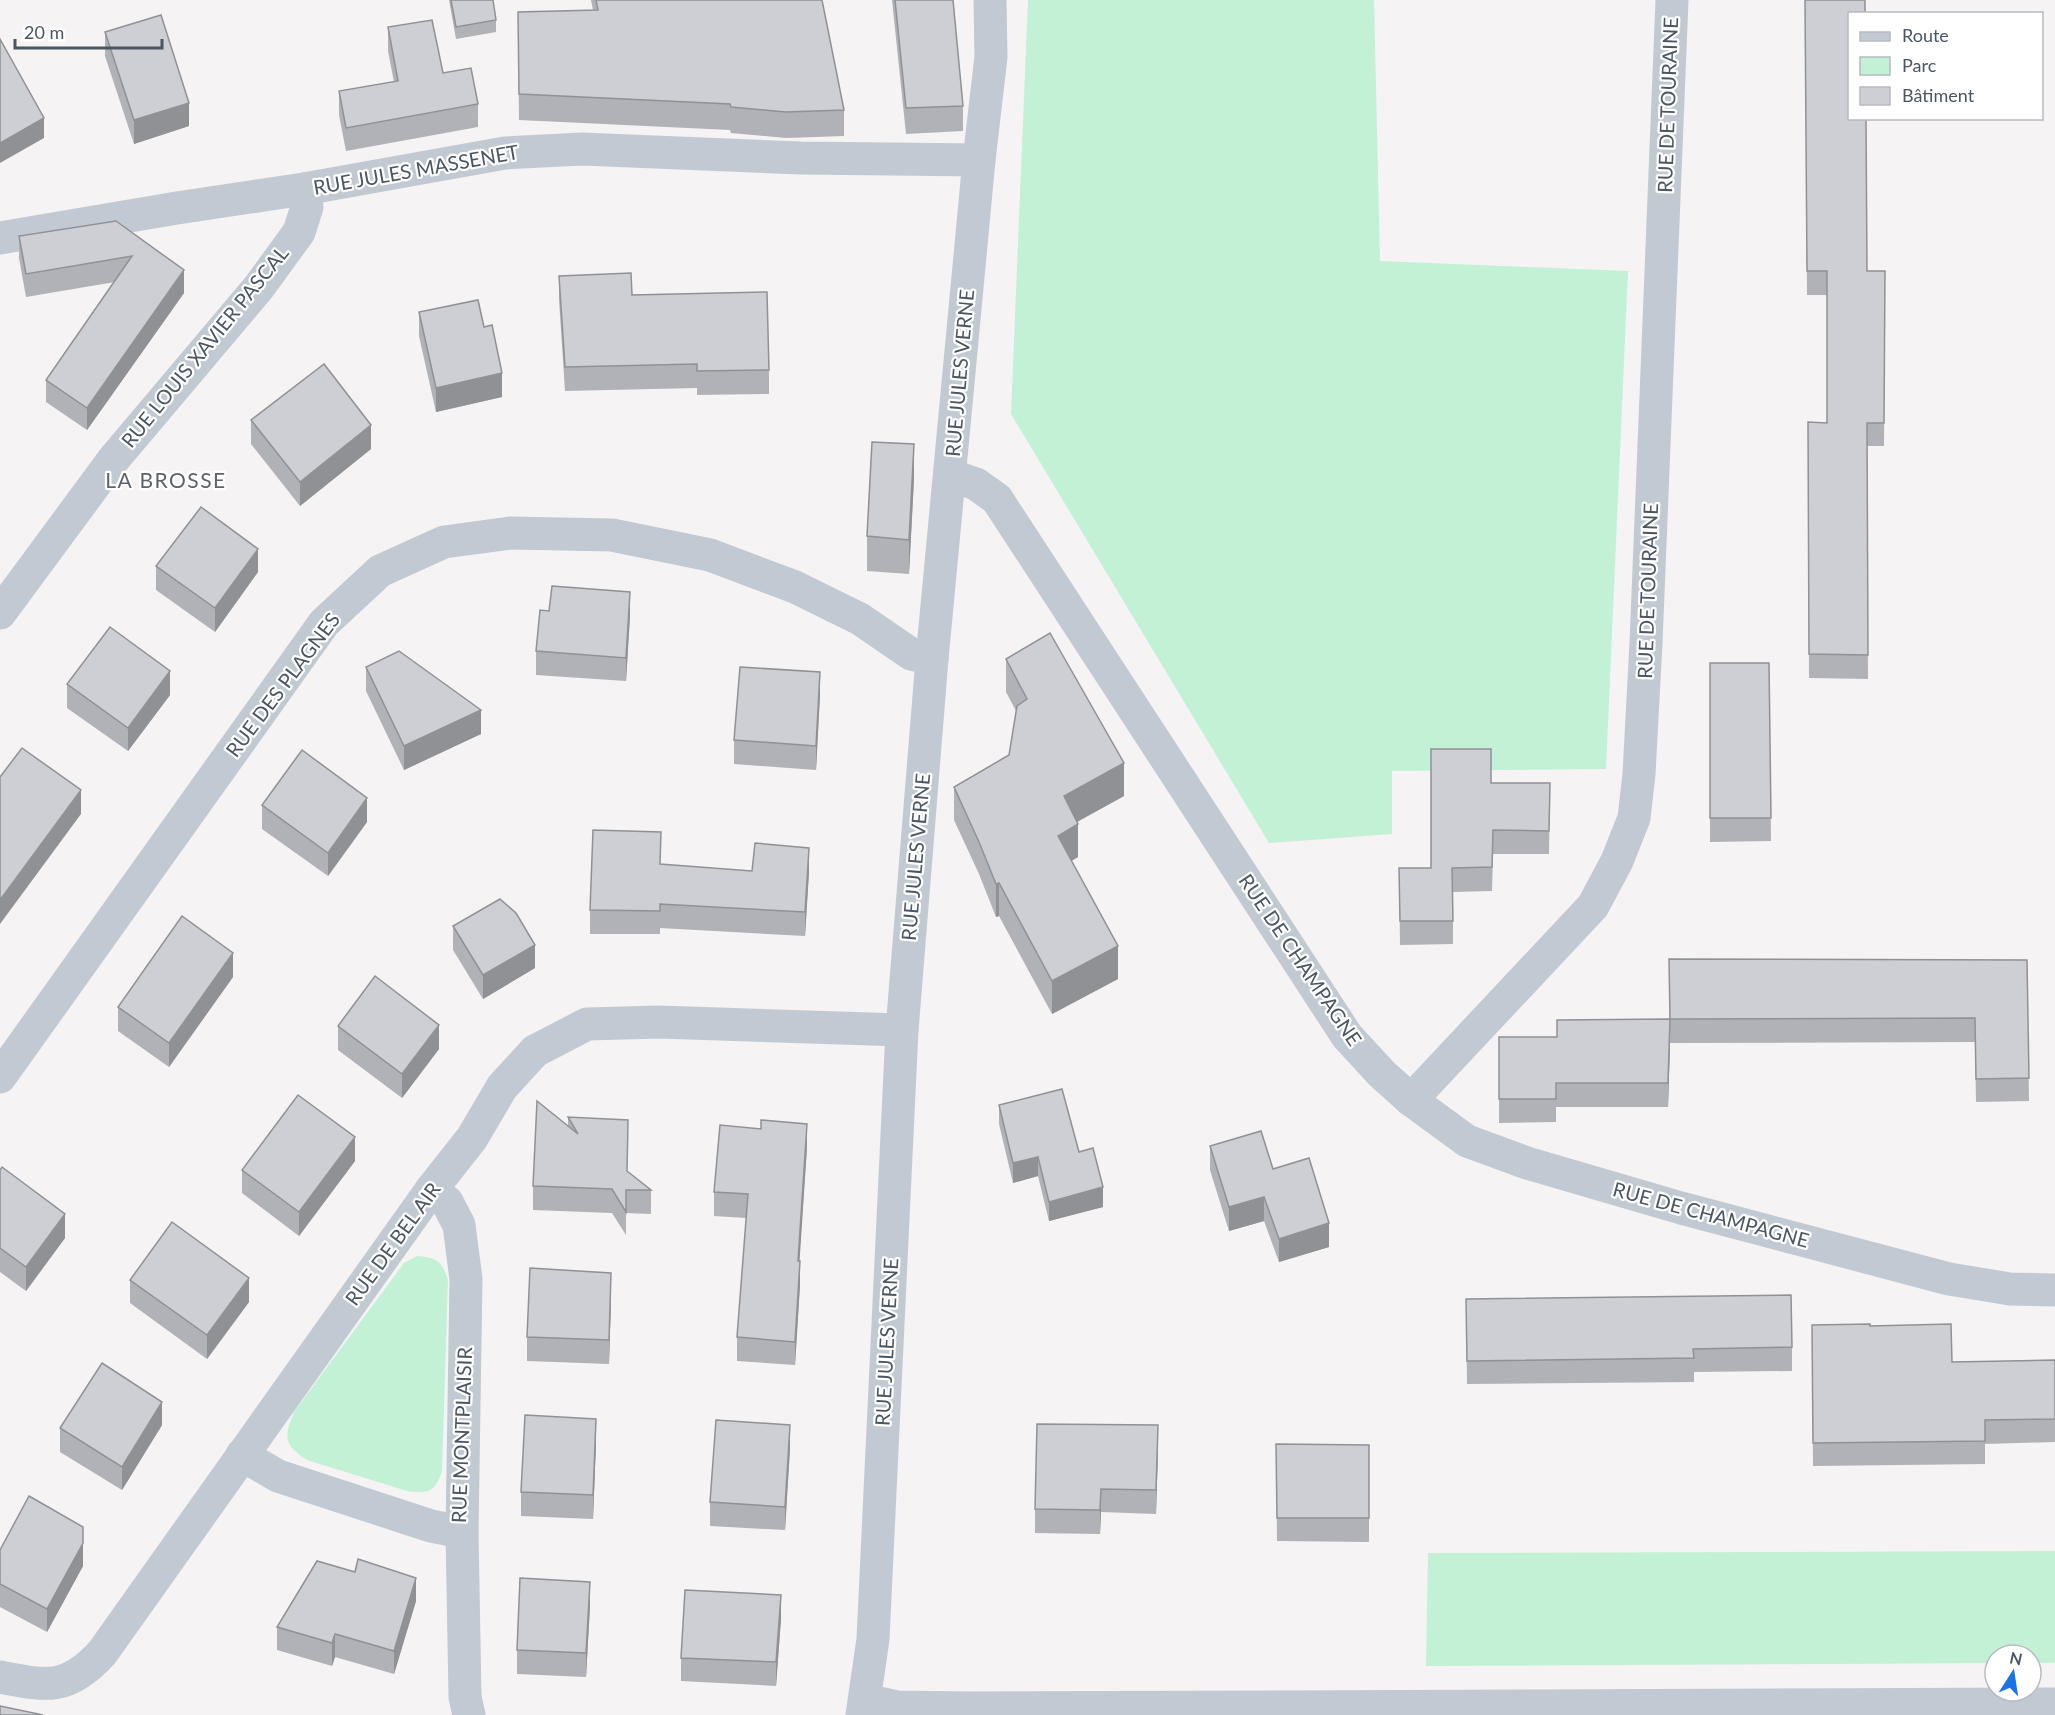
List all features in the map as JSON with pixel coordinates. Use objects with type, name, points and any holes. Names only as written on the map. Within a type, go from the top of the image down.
[{"type":"street","name":"RUE JULES VERNE","points":[[864,1708],[875,1605],[902,1030],[932,659],[979,160],[991,57],[990,0]]},
{"type":"street","name":"RUE DE TOURAINE","points":[[1411,1100],[1593,906],[1617,861],[1634,818],[1639,774],[1646,643],[1672,0]]},
{"type":"street","name":"RUE JULES MASSENET","points":[[0,238],[303,189],[505,153],[571,149],[801,158],[979,160]]},
{"type":"street","name":"RUE LOUIS XAVIER PASCAL","points":[[0,613],[112,460],[258,287],[299,232],[307,207],[303,189]]},
{"type":"street","name":"RUE DE CHAMPAGNE","points":[[950,475],[976,484],[998,499],[1347,1036],[1382,1074],[1411,1100],[1467,1141],[1527,1163],[1681,1208],[1949,1279],[2010,1289],[2055,1290]]},
{"type":"street","name":"RUE DES PLAGNES","points":[[0,1077],[324,623],[380,571],[444,542],[510,533],[612,535],[710,555],[795,587],[860,619],[911,654],[932,659]]},
{"type":"street","name":"RUE DE BEL AIR","points":[[0,1677],[36,1684],[64,1682],[87,1669],[102,1653],[431,1190],[472,1138],[502,1087],[535,1051],[587,1024],[659,1022],[902,1030]]},
{"type":"street","name":"RUE MONTPLAISIR","points":[[242,1455],[278,1476],[431,1526],[462,1532],[466,1279],[459,1224],[447,1202],[431,1190]]},
{"type":"street","points":[[462,1532],[465,1697],[469,1715]]},
{"type":"street","points":[[864,1708],[2012,1710],[2055,1704]]},
{"type":"green space","points":[[1028,0],[1374,0],[1380,261],[1628,271],[1606,769],[1392,771],[1392,834],[1269,843],[1011,414]]},
{"type":"green space","points":[[417,1256],[434,1259],[441,1264],[448,1280],[442,1471],[434,1487],[426,1492],[407,1491],[307,1460],[293,1449],[287,1434],[294,1412],[404,1263]]},
{"type":"green space","points":[[2055,1551],[2055,1663],[2043,1663],[2043,1643],[1983,1643],[1983,1663],[1426,1666],[1428,1553]]},
{"type":"building","points":[[451,0],[493,0],[496,20],[456,27]]},
{"type":"building","points":[[596,0],[822,0],[844,110],[786,112],[731,107],[730,104],[519,94],[518,12],[598,10]]},
{"type":"building","points":[[895,0],[953,0],[963,106],[906,108]]},
{"type":"building","points":[[1805,0],[1865,0],[1865,12],[1848,12],[1848,120],[1866,120],[1867,271],[1885,271],[1884,423],[1867,423],[1868,655],[1809,654],[1808,422],[1827,423],[1827,271],[1807,271]]},
{"type":"building","points":[[161,15],[189,103],[134,120],[105,32]]},
{"type":"building","points":[[432,20],[443,73],[471,68],[478,104],[346,128],[339,91],[398,81],[388,27]]},
{"type":"building","points":[[0,39],[44,118],[0,143]]},
{"type":"building","points":[[116,221],[184,270],[87,408],[46,380],[132,256],[26,274],[19,236]]},
{"type":"building","points":[[631,273],[632,295],[767,292],[769,370],[697,371],[697,364],[565,367],[559,276]]},
{"type":"building","points":[[478,300],[484,327],[492,325],[502,373],[436,388],[419,312]]},
{"type":"building","points":[[324,364],[371,425],[300,482],[251,420]]},
{"type":"building","points":[[872,442],[914,444],[909,540],[867,536]]},
{"type":"building","points":[[201,507],[258,549],[215,608],[156,566]]},
{"type":"building","points":[[552,586],[630,592],[626,658],[536,651],[540,610],[549,611]]},
{"type":"building","points":[[110,627],[170,671],[128,728],[67,684]]},
{"type":"building","points":[[1050,633],[1124,763],[1064,796],[1078,824],[1058,836],[1118,946],[1052,981],[999,883],[996,884],[954,787],[1009,755],[1017,706],[1027,699],[1006,659]]},
{"type":"building","points":[[399,651],[481,710],[404,746],[366,667]]},
{"type":"building","points":[[1710,663],[1769,663],[1771,818],[1710,818]]},
{"type":"building","points":[[740,667],[820,672],[816,746],[734,740]]},
{"type":"building","points":[[22,748],[81,790],[0,900],[0,777]]},
{"type":"building","points":[[1431,749],[1491,749],[1491,783],[1550,783],[1549,831],[1493,830],[1492,867],[1452,868],[1453,921],[1400,921],[1399,868],[1431,868]]},
{"type":"building","points":[[302,750],[367,798],[328,853],[262,805]]},
{"type":"building","points":[[593,830],[661,832],[660,864],[752,871],[755,843],[809,848],[805,912],[660,904],[660,911],[590,910]]},
{"type":"building","points":[[500,899],[516,913],[535,945],[483,975],[453,926]]},
{"type":"building","points":[[182,916],[233,953],[169,1043],[118,1007]]},
{"type":"building","points":[[1669,959],[2027,960],[2029,1078],[1976,1079],[1975,1018],[1670,1019]]},
{"type":"building","points":[[375,976],[439,1025],[402,1074],[338,1026]]},
{"type":"building","points":[[1670,1019],[1668,1083],[1556,1083],[1556,1099],[1499,1099],[1499,1037],[1557,1037],[1557,1020]]},
{"type":"building","points":[[1062,1089],[1079,1152],[1093,1148],[1103,1187],[1049,1202],[1038,1157],[1013,1163],[999,1105]]},
{"type":"building","points":[[298,1095],[355,1137],[299,1212],[242,1170]]},
{"type":"building","points":[[537,1101],[578,1134],[568,1117],[628,1120],[627,1171],[651,1190],[626,1190],[626,1212],[612,1189],[533,1186]]},
{"type":"building","points":[[761,1120],[807,1124],[795,1342],[737,1337],[748,1194],[714,1192],[720,1125],[761,1129]]},
{"type":"building","points":[[1261,1131],[1273,1169],[1309,1158],[1329,1223],[1279,1239],[1264,1197],[1229,1207],[1210,1146]]},
{"type":"building","points":[[2,1167],[65,1214],[26,1267],[0,1248],[0,1170]]},
{"type":"building","points":[[172,1222],[249,1278],[207,1335],[130,1280]]},
{"type":"building","points":[[530,1268],[611,1273],[609,1340],[527,1337]]},
{"type":"building","points":[[1791,1295],[1792,1347],[1693,1349],[1694,1358],[1467,1361],[1466,1299]]},
{"type":"building","points":[[1870,1324],[1870,1326],[1951,1324],[1952,1362],[2055,1360],[2055,1419],[1985,1420],[1985,1441],[1813,1443],[1812,1325]]},
{"type":"building","points":[[102,1363],[162,1402],[122,1467],[60,1428]]},
{"type":"building","points":[[525,1415],[596,1419],[593,1495],[521,1492]]},
{"type":"building","points":[[716,1420],[790,1425],[785,1507],[710,1502]]},
{"type":"building","points":[[1037,1424],[1158,1425],[1156,1490],[1101,1489],[1100,1510],[1035,1509]]},
{"type":"building","points":[[1276,1444],[1369,1445],[1369,1518],[1277,1518]]},
{"type":"building","points":[[29,1496],[83,1527],[83,1543],[47,1609],[0,1584],[0,1550]]},
{"type":"building","points":[[358,1559],[416,1578],[394,1651],[335,1634],[332,1643],[277,1627],[317,1561],[355,1572]]},
{"type":"building","points":[[520,1578],[590,1582],[586,1653],[517,1650]]},
{"type":"building","points":[[685,1590],[781,1595],[776,1662],[681,1658]]},
{"type":"building","points":[[0,1706],[43,1715],[0,1715]]},
{"type":"district","name":"LA BROSSE","points":[[166,481]]}]
